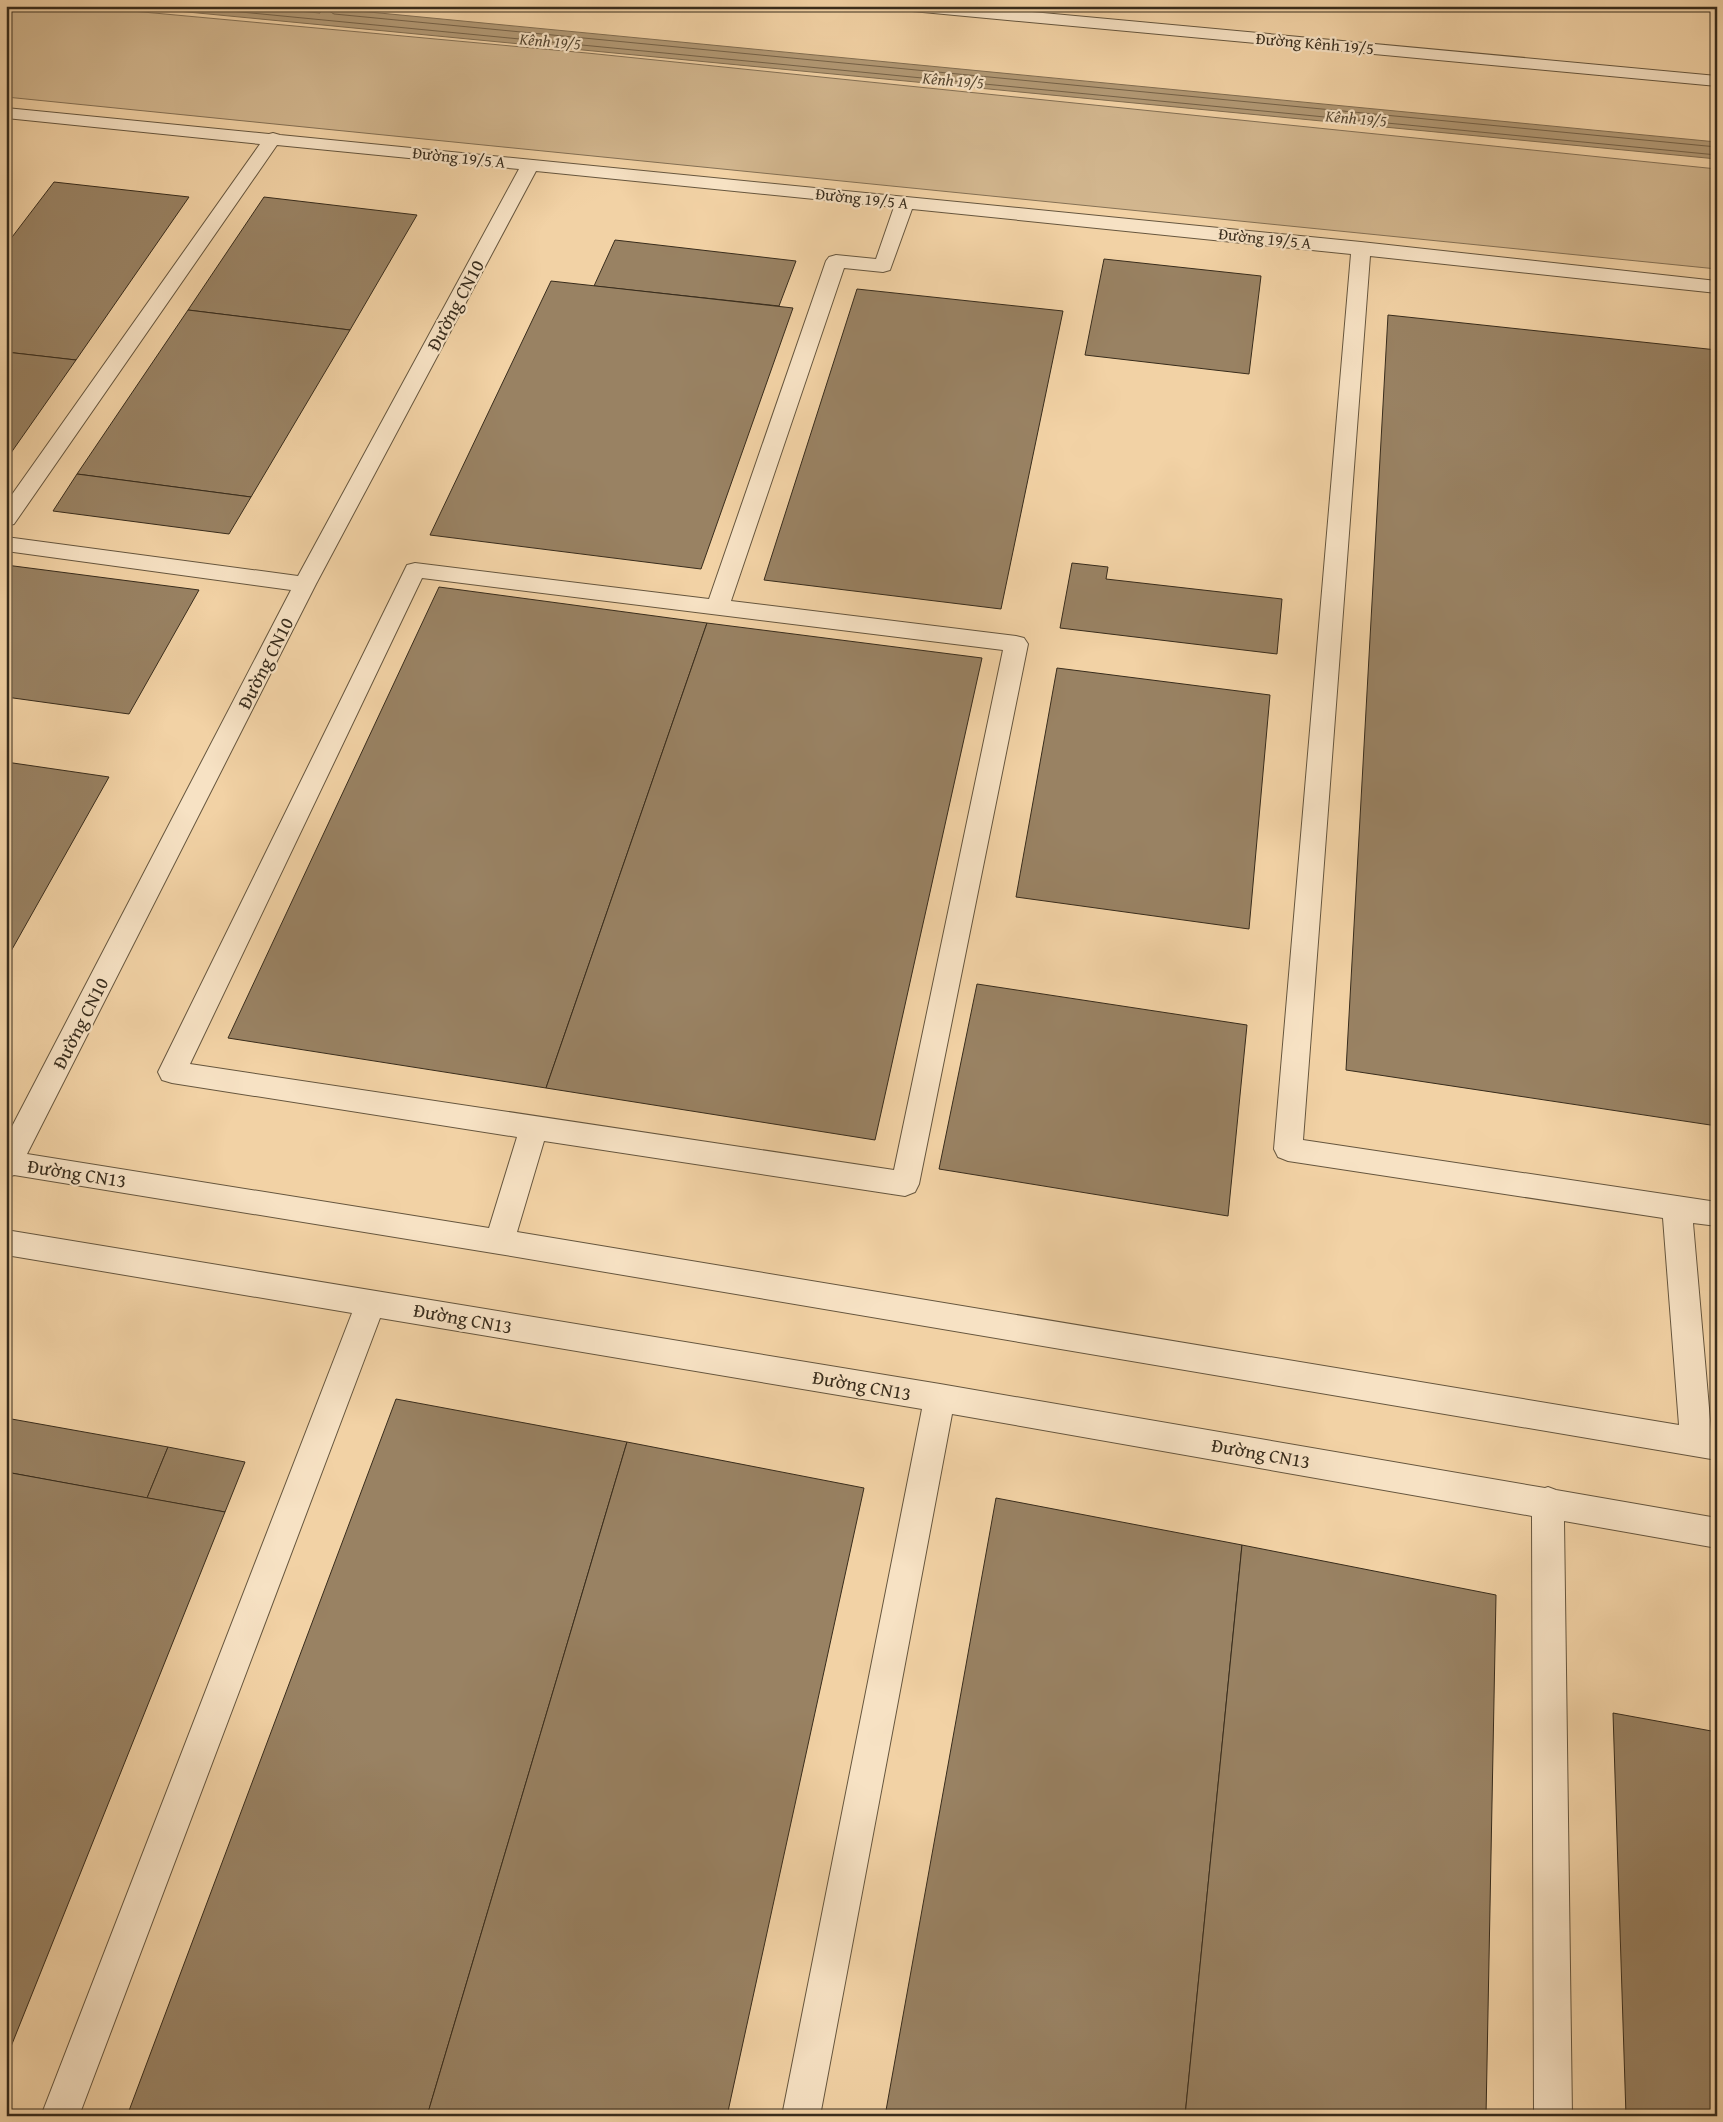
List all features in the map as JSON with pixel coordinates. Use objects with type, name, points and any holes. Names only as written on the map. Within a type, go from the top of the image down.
[{"type":"street","name":"Đường Kênh 19/5","points":[[920,7],[1717,81]]},
{"type":"street","name":"Đường 19/5 A","points":[[8,116],[273,138],[1361,248],[1717,287]]},
{"type":"street","points":[[6,519],[273,138]]},
{"type":"street","name":"Đường CN10","points":[[7,1163],[305,584],[531,164]]},
{"type":"street","points":[[718,606],[836,261],[883,266],[905,202]]},
{"type":"street","points":[[1361,248],[1288,1149],[1717,1214]]},
{"type":"street","points":[[6,544],[305,584]]},
{"type":"street","points":[[415,570],[1016,644],[904,1184],[534,1128],[172,1072],[415,570]]},
{"type":"street","points":[[499,1242],[534,1128]]},
{"type":"street","name":"Đường CN13","points":[[7,1163],[499,1242],[1706,1444]]},
{"type":"street","points":[[1677,1208],[1706,1444]]},
{"type":"street","name":"Đường CN13","points":[[6,1242],[940,1398],[1717,1532]]},
{"type":"street","points":[[60,2116],[371,1302]]},
{"type":"street","points":[[801,2116],[940,1398]]},
{"type":"street","points":[[1548,1502],[1553,2116]]},
{"type":"shaded area","points":[[6,6],[78,6],[587,53],[1717,169],[1717,269],[6,97]]},
{"type":"water","name":"Kênh 19/5","points":[[125,6],[307,6],[1717,142],[1717,159]]},
{"type":"building","points":[[54,182],[189,197],[76,360],[6,352],[6,245]]},
{"type":"building","points":[[264,197],[417,215],[350,330],[188,310]]},
{"type":"building","points":[[615,240],[796,261],[779,306],[594,286]]},
{"type":"building","points":[[1104,259],[1261,276],[1249,374],[1085,355]]},
{"type":"building","points":[[551,281],[793,308],[701,569],[430,535]]},
{"type":"building","points":[[857,289],[1063,311],[1001,609],[764,580]]},
{"type":"building","points":[[188,310],[350,330],[251,497],[77,474]]},
{"type":"building","points":[[1388,315],[1717,350],[1717,1126],[1346,1070]]},
{"type":"building","points":[[6,352],[76,360],[6,460]]},
{"type":"building","points":[[77,474],[251,497],[229,534],[53,511]]},
{"type":"building","points":[[1072,563],[1108,567],[1106,579],[1282,599],[1277,654],[1060,628]]},
{"type":"building","points":[[6,565],[199,590],[129,714],[6,697]]},
{"type":"building","points":[[439,587],[707,623],[546,1088],[228,1038]]},
{"type":"building","points":[[707,623],[982,658],[875,1140],[546,1088]]},
{"type":"building","points":[[1057,668],[1270,695],[1249,929],[1016,897]]},
{"type":"building","points":[[6,762],[109,777],[6,960]]},
{"type":"building","points":[[977,984],[1247,1025],[1228,1216],[939,1169]]},
{"type":"building","points":[[396,1399],[627,1442],[427,2116],[127,2116]]},
{"type":"building","points":[[6,1418],[168,1447],[147,1498],[6,1472]]},
{"type":"building","points":[[627,1442],[864,1488],[727,2116],[427,2116]]},
{"type":"building","points":[[168,1447],[245,1462],[225,1512],[147,1498]]},
{"type":"building","points":[[6,1472],[225,1512],[6,2059]]},
{"type":"building","points":[[996,1498],[1242,1545],[1185,2116],[885,2116]]},
{"type":"building","points":[[1242,1545],[1496,1595],[1486,2116],[1185,2116]]},
{"type":"building","points":[[1613,1713],[1717,1732],[1717,2116],[1626,2116]]}]
